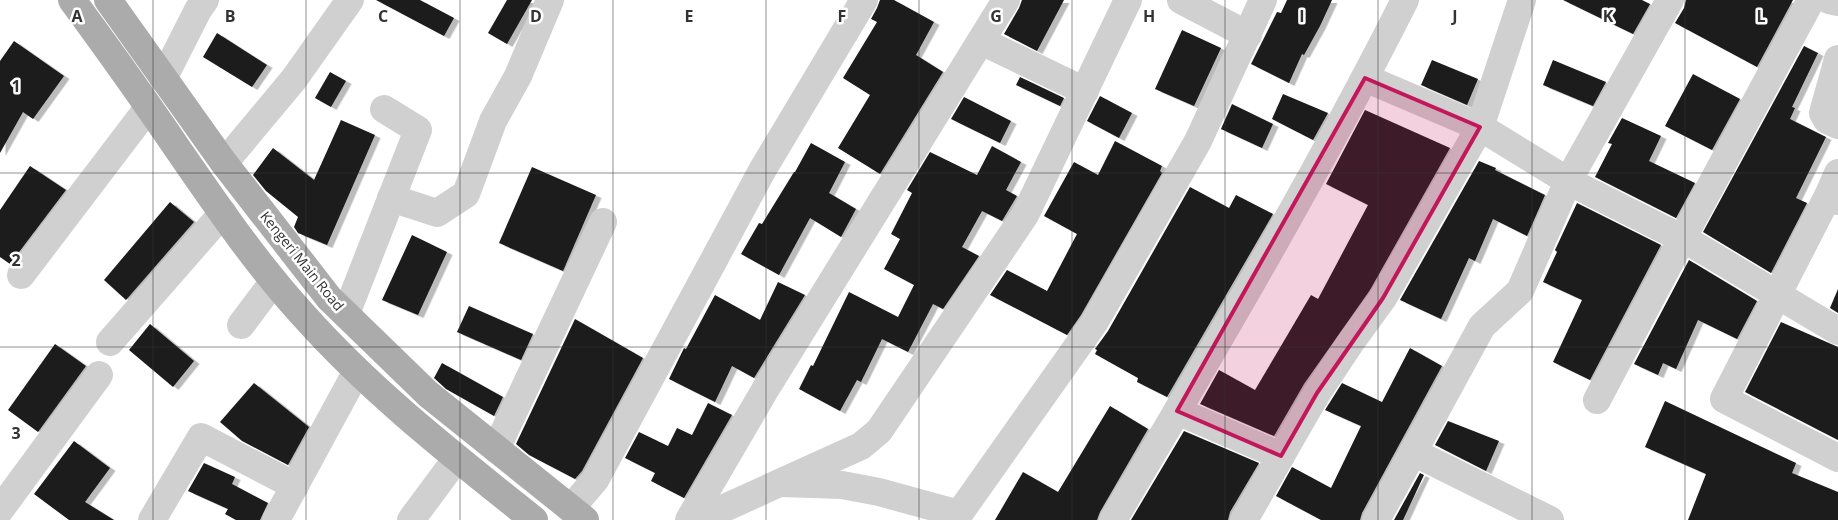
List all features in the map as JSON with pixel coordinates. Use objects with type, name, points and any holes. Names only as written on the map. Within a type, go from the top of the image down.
[{"type":"main road","points":[[72,0],[223,214],[304,317],[357,371],[457,458],[534,520]]},
{"type":"main road","name":"Kengeri Main Road","points":[[108,0],[224,163],[329,298],[428,394],[578,514]]},
{"type":"street","points":[[163,78],[205,0]]},
{"type":"street","points":[[224,163],[294,79],[350,0]]},
{"type":"street","points":[[391,198],[437,213],[466,194],[493,121],[518,76],[550,0]]},
{"type":"street","points":[[578,514],[763,169],[864,0]]},
{"type":"street","points":[[689,520],[765,390],[1006,0]]},
{"type":"street","points":[[704,520],[720,510],[861,446],[879,431],[1025,215],[1128,0]]},
{"type":"street","points":[[1181,0],[1248,36]]},
{"type":"street","points":[[781,483],[842,485],[879,492],[963,518],[1094,323],[1198,142],[1263,0]]},
{"type":"street","points":[[1113,520],[1238,307],[1366,78],[1405,0]]},
{"type":"street","points":[[1244,520],[1317,392],[1383,298],[1480,127],[1522,0]]},
{"type":"street","points":[[1376,520],[1482,326],[1520,291],[1568,181],[1670,0]]},
{"type":"street","points":[[1597,400],[1811,0]]},
{"type":"street","points":[[1829,0],[1838,2]]},
{"type":"street","points":[[981,41],[1085,91]]},
{"type":"street","points":[[1838,59],[1824,113],[1827,120],[1838,125]]},
{"type":"street","points":[[1366,78],[1480,127],[1568,181],[1691,242],[1838,331]]},
{"type":"street","points":[[21,275],[148,108]]},
{"type":"street","points":[[346,314],[418,130],[384,109]]},
{"type":"street","points":[[1835,190],[1724,399],[1838,458]]},
{"type":"street","points":[[110,342],[223,214]]},
{"type":"street","points":[[496,448],[603,222]]},
{"type":"street","points":[[241,325],[274,281]]},
{"type":"street","points":[[276,520],[357,371]]},
{"type":"street","points":[[0,510],[98,375]]},
{"type":"street","points":[[1177,411],[1281,456]]},
{"type":"street","points":[[152,520],[201,438],[295,486]]},
{"type":"street","points":[[1413,452],[1550,520]]},
{"type":"street","points":[[411,520],[457,458]]},
{"type":"highlighted area","points":[[1365,78],[1480,127],[1383,298],[1317,393],[1281,456],[1177,411]]},
{"type":"building","points":[[376,0],[420,0],[454,18],[444,36]]},
{"type":"building","points":[[507,0],[532,0],[507,44],[488,33]]},
{"type":"building","points":[[880,0],[894,0],[934,22],[916,55],[943,72],[880,174],[838,148],[870,95],[843,78],[877,22],[871,19]]},
{"type":"building","points":[[1022,0],[1064,0],[1037,51],[1004,34]]},
{"type":"building","points":[[1287,0],[1332,0],[1304,55],[1302,54],[1289,83],[1251,64],[1277,12],[1281,13]]},
{"type":"building","points":[[1563,0],[1642,0],[1650,4],[1633,34]]},
{"type":"building","points":[[1686,0],[1793,0],[1757,67],[1675,23],[1684,8]]},
{"type":"building","points":[[1182,30],[1221,48],[1194,106],[1155,89]]},
{"type":"building","points":[[217,33],[267,65],[252,87],[203,57]]},
{"type":"building","points":[[14,41],[64,76],[33,119],[23,112],[0,153],[0,61]]},
{"type":"building","points":[[1804,46],[1818,53],[1792,107],[1795,108],[1790,119],[1826,137],[1796,198],[1807,203],[1771,273],[1703,232]]},
{"type":"building","points":[[1432,60],[1478,79],[1467,105],[1421,85]]},
{"type":"building","points":[[1553,60],[1606,82],[1593,106],[1543,85]]},
{"type":"building","points":[[330,72],[346,81],[331,107],[315,98]]},
{"type":"building","points":[[1693,74],[1740,99],[1712,150],[1665,126]]},
{"type":"building","points":[[1020,77],[1064,98],[1060,106],[1016,85]]},
{"type":"building","points":[[1283,94],[1328,113],[1313,140],[1272,119]]},
{"type":"building","points":[[1100,96],[1132,113],[1119,138],[1087,121]]},
{"type":"building","points":[[964,97],[1011,121],[1000,143],[951,119]]},
{"type":"building","points":[[1232,104],[1273,124],[1262,148],[1221,129]]},
{"type":"building","points":[[1365,110],[1450,148],[1370,290],[1304,384],[1274,436],[1200,404],[1219,370],[1255,390],[1311,295],[1318,299],[1368,205],[1326,184]]},
{"type":"building","points":[[1622,118],[1661,136],[1649,161],[1695,183],[1676,218],[1595,177],[1612,144],[1608,143]]},
{"type":"building","points":[[341,120],[375,135],[327,245],[298,233],[294,227],[298,217],[266,191],[253,175],[273,148],[314,180]]},
{"type":"building","points":[[1115,141],[1162,166],[1160,171],[1162,173],[1081,315],[1067,335],[990,295],[1007,270],[1047,291],[1077,234],[1044,216],[1074,162],[1098,175]]},
{"type":"building","points":[[811,143],[845,162],[829,193],[856,209],[841,237],[810,218],[779,275],[741,254],[759,223],[762,224],[795,172]]},
{"type":"building","points":[[992,146],[1021,162],[1006,190],[1017,196],[1002,221],[982,211],[962,247],[979,256],[943,309],[933,304],[908,352],[882,339],[861,382],[857,380],[840,411],[799,389],[811,365],[813,366],[849,292],[898,317],[914,285],[884,269],[900,239],[891,234],[912,193],[907,190],[930,152],[977,175]]},
{"type":"building","points":[[1479,161],[1496,168],[1495,170],[1545,195],[1527,236],[1493,219],[1475,261],[1469,258],[1441,319],[1400,300]]},
{"type":"building","points":[[30,166],[66,190],[10,264],[0,257],[0,210]]},
{"type":"building","points":[[532,167],[596,195],[563,271],[499,243]]},
{"type":"building","points":[[1190,187],[1229,208],[1236,195],[1273,214],[1167,397],[1137,382],[1138,378],[1095,354],[1097,350],[1095,349],[1108,331]]},
{"type":"building","points":[[170,202],[194,222],[126,300],[104,280]]},
{"type":"building","points":[[1577,203],[1661,245],[1590,380],[1553,362],[1582,300],[1543,282],[1557,252],[1555,250]]},
{"type":"building","points":[[412,235],[447,252],[418,315],[382,300]]},
{"type":"building","points":[[1689,260],[1757,301],[1737,339],[1698,320],[1676,369],[1663,363],[1658,375],[1634,364]]},
{"type":"building","points":[[778,282],[805,295],[754,378],[732,366],[715,402],[669,379],[684,348],[686,349],[715,295],[760,320]]},
{"type":"building","points":[[1838,289],[1838,313],[1830,308]]},
{"type":"building","points":[[469,306],[533,334],[521,360],[457,332]]},
{"type":"building","points":[[575,319],[643,358],[582,471],[575,479],[529,455],[516,444]]},
{"type":"building","points":[[1781,322],[1838,347],[1838,440],[1745,392]]},
{"type":"building","points":[[150,324],[194,361],[173,387],[129,350]]},
{"type":"building","points":[[55,344],[86,366],[38,432],[8,410]]},
{"type":"building","points":[[1410,348],[1442,366],[1362,513],[1360,520],[1321,520],[1276,496],[1292,467],[1331,488],[1361,426],[1325,410],[1342,383],[1382,402]]},
{"type":"building","points":[[442,363],[503,397],[494,416],[446,389],[434,378]]},
{"type":"building","points":[[254,383],[309,427],[288,465],[242,441],[220,422]]},
{"type":"building","points":[[1665,401],[1796,463],[1792,473],[1838,492],[1838,520],[1688,520],[1706,474],[1645,447]]},
{"type":"building","points":[[708,403],[732,415],[684,498],[651,481],[655,473],[625,458],[639,432],[668,446],[677,428],[692,435]]},
{"type":"building","points":[[1110,406],[1148,429],[1097,520],[995,520],[1023,472],[1058,492]]},
{"type":"building","points":[[1448,421],[1499,441],[1486,471],[1435,445]]},
{"type":"building","points":[[1184,431],[1259,463],[1230,512],[1228,520],[1131,520]]},
{"type":"building","points":[[74,441],[110,468],[85,502],[114,520],[69,520],[34,494]]},
{"type":"building","points":[[204,463],[235,477],[232,484],[268,503],[260,520],[236,520],[225,514],[228,509],[188,491]]},
{"type":"building","points":[[1420,473],[1424,475],[1403,520],[1394,520]]}]
